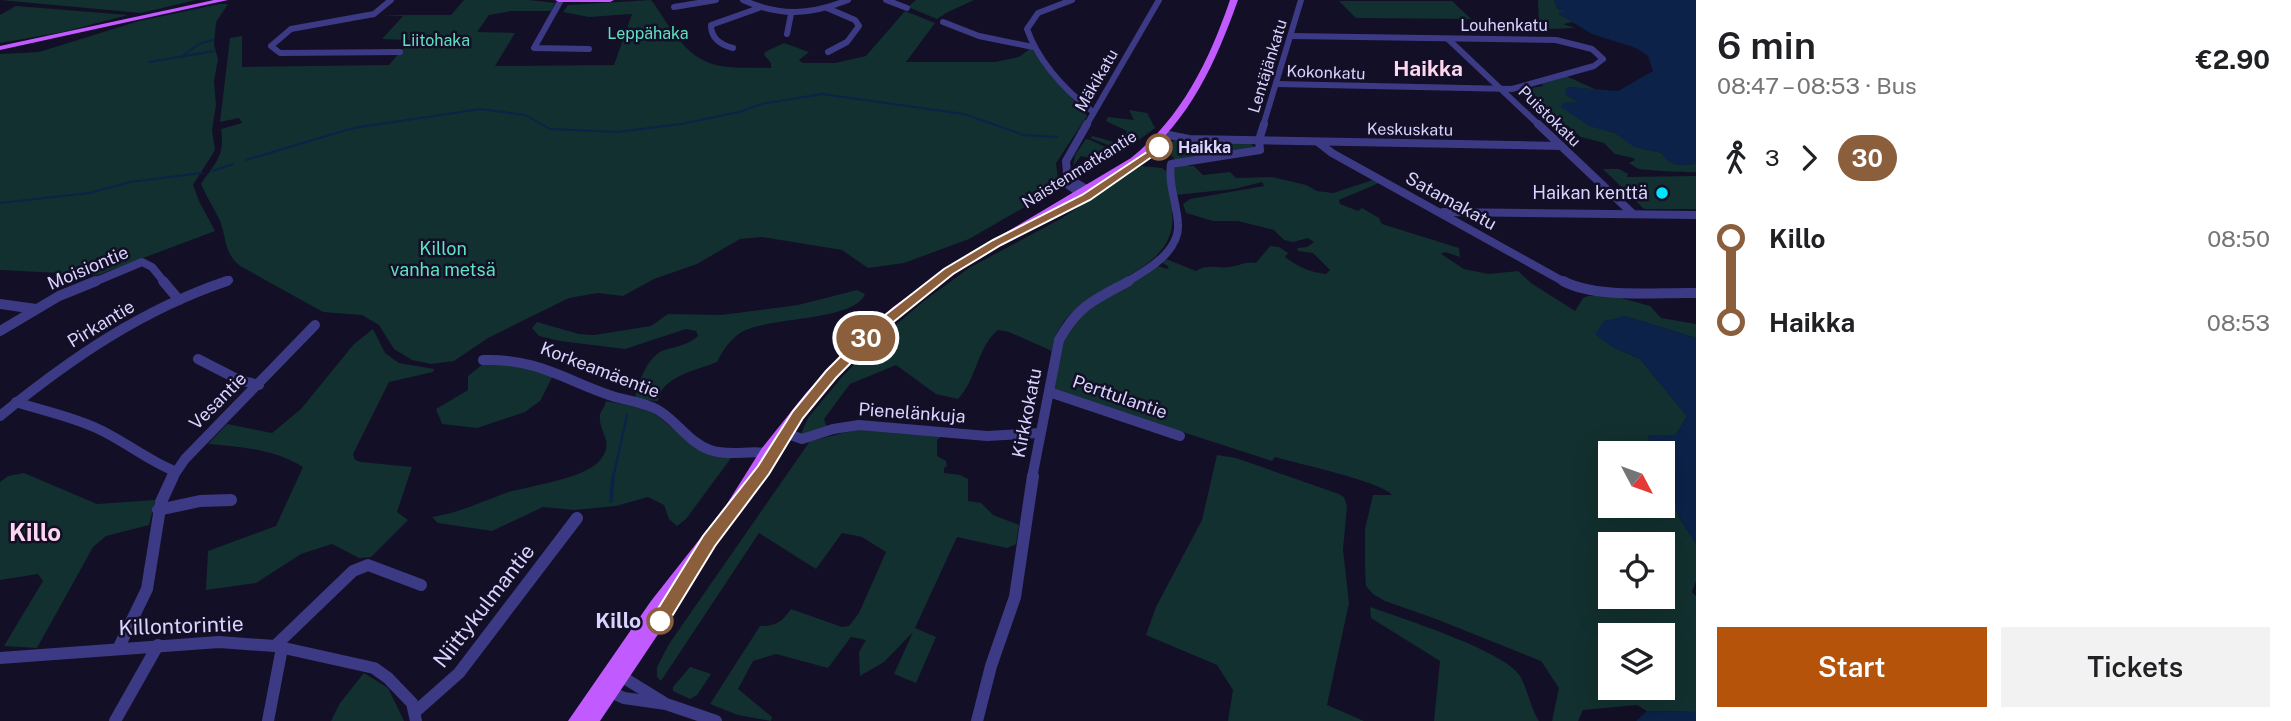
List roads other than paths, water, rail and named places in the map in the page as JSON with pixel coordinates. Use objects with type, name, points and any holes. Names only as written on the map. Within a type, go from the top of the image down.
[{"type":"main road","points":[[0,48],[224,0]]},
{"type":"main road","points":[[560,0],[610,0]]},
{"type":"main road","name":"Naistenmatkantie","points":[[590,721],[606,690],[770,453],[818,389],[876,329],[929,285],[1086,193],[1145,153],[1169,133],[1188,113],[1234,1]]},
{"type":"main road","name":"Naistenmatkantie","points":[[577,721],[606,690]]},
{"type":"street","points":[[391,0],[374,14],[291,29],[271,46],[280,52],[400,52]]},
{"type":"street","points":[[560,0],[534,48],[589,49]]},
{"type":"street","points":[[674,7],[716,0]]},
{"type":"street","points":[[743,0],[759,8],[791,14],[827,8],[848,0]]},
{"type":"street","points":[[886,0],[906,8]]},
{"type":"street","points":[[1051,0],[1061,3]]},
{"type":"street","points":[[1072,0],[1041,11],[1028,22],[1027,29],[1033,47],[1082,104],[1093,112]]},
{"type":"street","name":"Mäkikatu","points":[[1086,193],[1068,185],[1066,161],[1069,152],[1159,0]]},
{"type":"street","name":"Lentäjänkatu","points":[[1259,140],[1301,0]]},
{"type":"street","points":[[733,48],[719,42],[711,31],[711,25],[759,8]]},
{"type":"street","points":[[827,8],[855,20],[859,25],[847,42],[828,52]]},
{"type":"street","points":[[788,34],[791,14]]},
{"type":"street","points":[[943,22],[984,37],[1033,47]]},
{"type":"street","name":"Louhenkatu","points":[[1291,36],[1556,40],[1586,47],[1602,57],[1602,62],[1594,66],[1518,88],[1502,89]]},
{"type":"street","name":"Puistokatu","points":[[1448,39],[1633,214]]},
{"type":"street","name":"Kokonkatu","points":[[1277,84],[1502,89]]},
{"type":"street","name":"Keskuskatu","points":[[1169,133],[1205,139],[1561,146]]},
{"type":"street","name":"Kirkkokatu","points":[[976,721],[991,666],[1015,597],[1039,433],[1059,340],[1076,313],[1091,301],[1155,264],[1175,241],[1179,219],[1169,177],[1171,164],[1260,150],[1259,140]]},
{"type":"street","name":"Satamakatu","points":[[1318,142],[1324,149],[1571,285],[1593,292],[1696,293]]},
{"type":"street","points":[[1438,212],[1696,215]]},
{"type":"street","name":"Moisiontie","points":[[0,331],[96,279],[142,262],[152,267],[178,300]]},
{"type":"street","name":"Pirkantie","points":[[0,416],[93,345],[142,317],[229,280]]},
{"type":"street","points":[[0,304],[37,309]]},
{"type":"street","name":"Vesantie","points":[[118,649],[143,599],[149,579],[158,510],[174,471],[315,325]]},
{"type":"street","name":"Korkeamäentie","points":[[483,360],[510,358],[533,362],[607,394],[653,408],[669,417],[688,438],[713,451],[750,450],[770,453]]},
{"type":"street","points":[[198,359],[239,380],[259,385]]},
{"type":"street","name":"Perttulantie","points":[[1049,392],[1180,436]]},
{"type":"street","points":[[16,402],[92,426],[127,444],[150,461],[174,471]]},
{"type":"street","name":"Pienelänkuja","points":[[785,433],[802,439],[833,429],[859,425],[986,436],[1039,433]]},
{"type":"street","points":[[158,510],[200,501],[231,500]]},
{"type":"street","name":"Niittykulmantie","points":[[416,716],[459,673],[578,518]]},
{"type":"street","points":[[268,721],[279,647],[362,565],[421,585]]},
{"type":"street","name":"Killontorintie","points":[[0,658],[219,642],[279,647],[374,668],[397,686],[416,716]]},
{"type":"street","points":[[115,721],[158,645]]},
{"type":"street","points":[[617,674],[666,704]]},
{"type":"street","points":[[606,690],[624,698],[666,704],[716,721]]},
{"type":"water","points":[[1554,0],[1696,0],[1696,163],[1672,163],[1662,153],[1634,147],[1615,133],[1589,126],[1561,107],[1563,103],[1579,102],[1566,95],[1565,90],[1569,87],[1618,91],[1653,71],[1648,56],[1636,48],[1592,34],[1559,14],[1566,12],[1558,9]]},
{"type":"water","points":[[1625,316],[1696,338],[1696,544],[1675,509],[1675,441],[1649,441],[1648,435],[1676,435],[1687,416],[1640,359],[1609,345],[1595,334],[1604,321]]},
{"type":"water","points":[[1647,711],[1696,712],[1696,721],[1636,721]]},
{"type":"waterway","points":[[182,56],[199,44],[213,40]]},
{"type":"waterway","points":[[149,62],[215,51]]},
{"type":"waterway","points":[[246,160],[353,128],[481,109],[525,115],[550,129],[617,132],[681,124],[739,112],[761,104],[822,94],[964,114],[1024,135],[1057,137]]},
{"type":"waterway","points":[[213,171],[233,164]]},
{"type":"waterway","points":[[0,203],[89,193],[130,182],[202,173]]},
{"type":"waterway","points":[[613,478],[627,415]]},
{"type":"waterway","points":[[611,501],[613,476]]},
{"type":"place","name":"Haikka","points":[[1159,147]]},
{"type":"place","name":"Haikan kenttä","points":[[1662,193]]},
{"type":"place","name":"Killo","points":[[660,621]]},
{"type":"district","name":"Haikka","points":[[1428,69]]},
{"type":"district","name":"Killo","points":[[35,533]]},
{"type":"park label","name":"Leppähaka","points":[[648,33]]},
{"type":"park label","name":"Liitohaka","points":[[436,40]]},
{"type":"park label","name":"Killon vanha metsä","points":[[443,259]]}]
